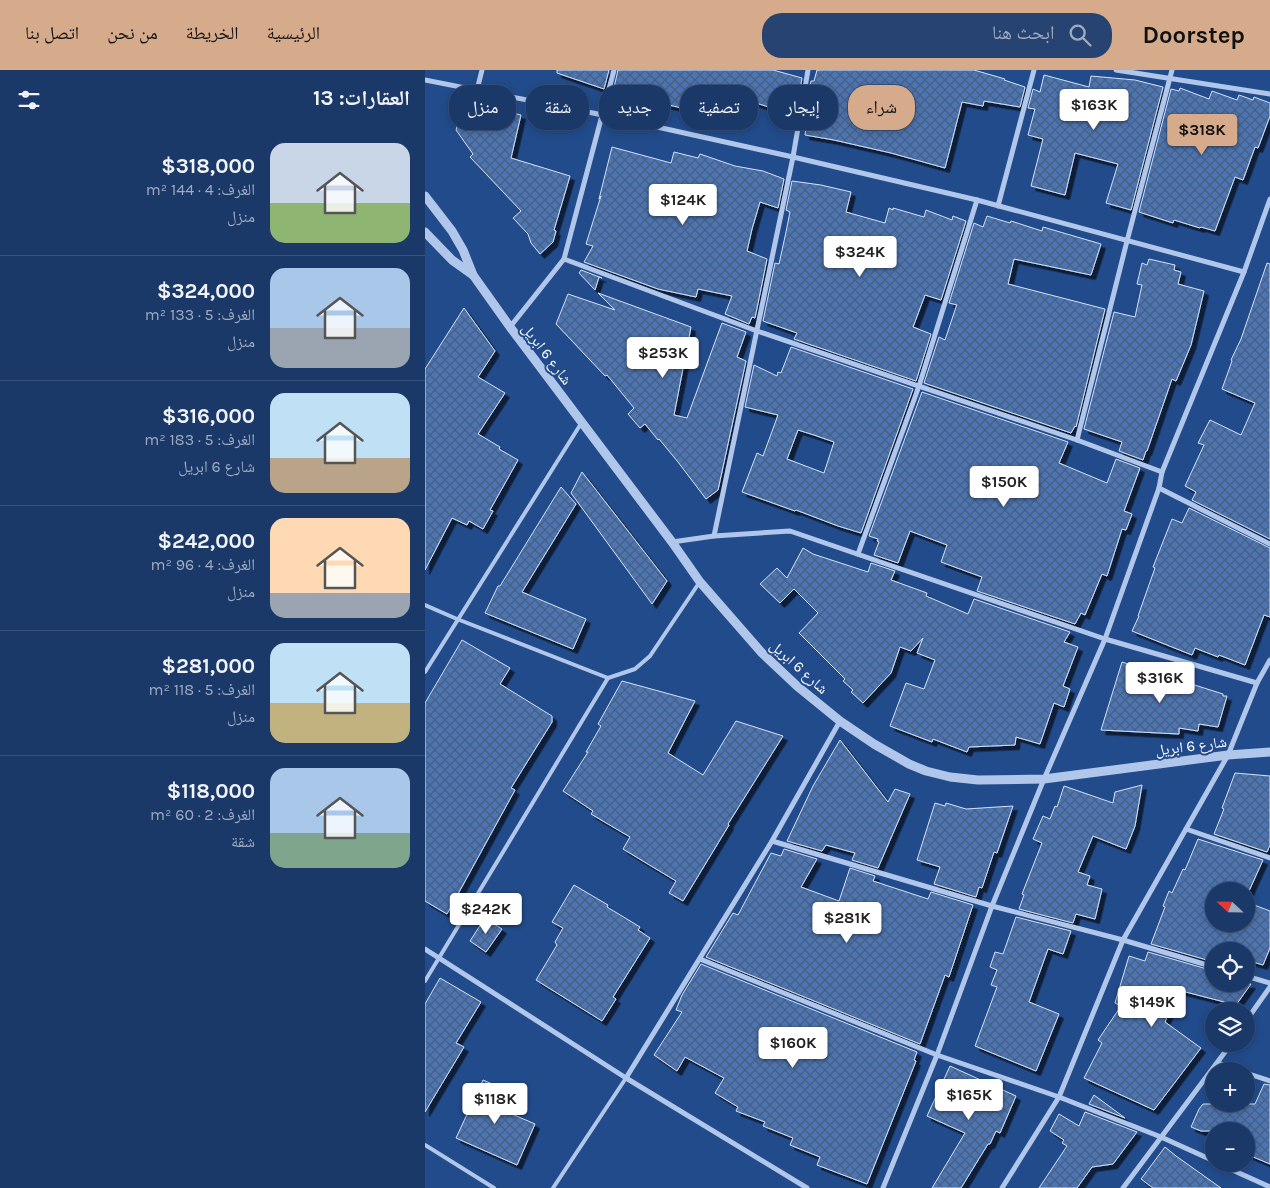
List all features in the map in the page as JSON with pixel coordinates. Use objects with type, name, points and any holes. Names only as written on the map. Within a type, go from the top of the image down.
[{"type":"street","points":[[478,85],[482,70]]},
{"type":"street","points":[[610,85],[614,70]]},
{"type":"street","points":[[714,536],[793,157],[807,70]]},
{"type":"street","points":[[998,206],[1034,70]]},
{"type":"street","points":[[1116,70],[1270,94]]},
{"type":"street","points":[[1077,440],[1172,70]]},
{"type":"street","points":[[425,80],[451,85]]},
{"type":"street","points":[[516,98],[599,114]]},
{"type":"street","points":[[510,327],[564,259],[599,130]]},
{"type":"street","points":[[670,130],[977,200],[1244,272]]},
{"type":"street","points":[[425,196],[452,231],[463,250],[473,275]]},
{"type":"street","points":[[883,1188],[937,1055],[992,906],[1044,779],[1105,640],[1159,488],[1162,472],[1244,272],[1270,199]]},
{"type":"street","points":[[858,554],[919,386],[977,200]]},
{"type":"street","points":[[1262,222],[1270,224]]},
{"type":"street","points":[[425,232],[452,260],[473,275]]},
{"type":"street","points":[[564,259],[757,331],[1077,440],[1162,472]]},
{"type":"street","name":"شارع 6 ابريل","points":[[473,275],[700,582],[762,654],[840,721],[874,744],[909,764],[926,771],[950,777],[979,780],[1044,779],[1228,755],[1270,752]]},
{"type":"street","points":[[1159,488],[1270,544]]},
{"type":"street","points":[[672,542],[714,536],[790,531],[1105,640],[1257,682]]},
{"type":"street","points":[[1002,1188],[1059,1097],[1123,940],[1228,755],[1257,682],[1270,660]]},
{"type":"street","points":[[626,1078],[772,841],[840,721]]},
{"type":"street","points":[[1186,829],[1270,858]]},
{"type":"street","points":[[772,841],[992,906],[1123,940],[1205,964]]},
{"type":"street","points":[[425,949],[626,1078],[807,1188]]},
{"type":"street","points":[[699,959],[937,1055],[1059,1097],[1161,1137],[1205,1157]]},
{"type":"street","points":[[1255,979],[1270,983]]},
{"type":"street","points":[[1255,1009],[1270,987]]},
{"type":"street","points":[[1255,1076],[1270,1081]]},
{"type":"street","points":[[1123,1188],[1205,1080]]},
{"type":"street","points":[[1237,1172],[1270,1187]]},
{"type":"lane","points":[[425,672],[582,422]]},
{"type":"lane","points":[[425,605],[608,678],[635,669],[650,656],[700,582]]},
{"type":"lane","points":[[425,981],[608,678]]},
{"type":"lane","points":[[553,1188],[626,1078]]},
{"type":"lane","points":[[425,1145],[494,1188]]},
{"type":"building","points":[[557,70],[609,70],[605,85],[599,85],[599,87],[557,73]]},
{"type":"building","points":[[618,70],[773,70],[802,78],[801,85],[768,85],[768,107],[758,104],[758,85],[680,85],[680,108],[670,105],[670,85],[615,85]]},
{"type":"building","points":[[817,70],[974,70],[1025,87],[1020,107],[984,101],[983,106],[962,102],[945,168],[891,153],[805,135],[806,130],[838,130],[838,85],[810,85],[811,81],[814,81]]},
{"type":"building","points":[[1044,75],[1089,87],[1091,76],[1135,80],[1163,87],[1131,210],[1106,203],[1118,164],[1075,153],[1065,195],[1031,186],[1043,139],[1028,135],[1035,109],[1028,108],[1033,89],[1040,92]]},
{"type":"building","points":[[1180,88],[1209,99],[1212,91],[1237,100],[1239,95],[1253,100],[1254,97],[1270,103],[1270,116],[1258,148],[1255,147],[1243,180],[1235,177],[1215,231],[1174,220],[1173,223],[1139,212],[1171,89],[1179,91]]},
{"type":"building","points":[[516,114],[521,115],[511,158],[570,176],[554,230],[556,231],[553,242],[540,254],[531,243],[528,234],[513,218],[521,211],[470,157],[473,154],[456,130],[516,130]]},
{"type":"building","points":[[612,147],[671,163],[674,152],[698,158],[700,154],[735,166],[763,171],[784,179],[778,208],[760,202],[752,229],[747,251],[767,259],[755,318],[752,317],[749,324],[725,314],[732,296],[698,289],[696,297],[658,289],[584,262],[593,246],[586,244],[601,196],[599,199]]},
{"type":"building","points":[[792,181],[851,192],[846,212],[885,223],[889,208],[924,217],[926,210],[952,220],[953,216],[966,221],[941,300],[925,295],[913,327],[931,334],[916,381],[794,339],[797,333],[763,321],[775,263],[779,264],[786,232],[790,212],[786,210]]},
{"type":"building","points":[[987,216],[1042,231],[1043,227],[1101,244],[1091,275],[1014,259],[1008,284],[1105,309],[1076,427],[1071,433],[924,383],[939,337],[945,340],[957,305],[949,303],[974,223],[983,227]]},
{"type":"building","points":[[1149,259],[1175,265],[1174,270],[1181,272],[1178,284],[1204,291],[1191,345],[1176,381],[1172,379],[1143,460],[1119,451],[1122,442],[1084,429],[1114,312],[1135,317],[1142,285],[1137,284],[1142,263],[1147,265]]},
{"type":"building","points":[[1267,263],[1270,264],[1270,539],[1192,500],[1196,492],[1185,486],[1204,445],[1198,443],[1210,420],[1241,435],[1255,403],[1222,389]]},
{"type":"building","points":[[581,270],[602,278],[599,277],[595,290],[579,273]]},
{"type":"building","points":[[598,293],[691,327],[674,415],[687,418],[722,323],[746,332],[737,357],[746,361],[718,490],[706,499],[659,439],[645,424],[640,428],[628,414],[634,408],[607,375],[605,376],[556,324],[568,294],[615,310]]},
{"type":"building","points":[[464,308],[495,351],[478,377],[505,393],[478,434],[518,460],[490,510],[493,511],[483,529],[469,521],[467,525],[452,518],[425,570],[425,369]]},
{"type":"building","points":[[791,347],[913,389],[861,533],[742,492],[757,453],[763,456],[778,415],[745,407],[754,365],[777,376],[778,372],[781,373]],"holes":[[[798,430],[834,442],[824,473],[787,459]]]},
{"type":"building","points":[[922,392],[1068,442],[1059,463],[1107,483],[1116,459],[1140,468],[1124,511],[1132,514],[1126,530],[1122,529],[1107,576],[1102,574],[1085,615],[1081,613],[1075,624],[977,591],[982,577],[941,562],[947,545],[910,531],[898,563],[874,555],[879,542],[877,541],[878,539],[869,536]]},
{"type":"building","points":[[582,472],[667,581],[652,604],[571,493]]},
{"type":"building","points":[[561,487],[576,504],[522,592],[586,619],[573,649],[485,613],[498,586],[500,586]]},
{"type":"building","points":[[1189,508],[1270,548],[1270,617],[1264,615],[1245,665],[1195,648],[1192,655],[1132,631],[1155,568],[1153,567],[1172,519],[1182,523]]},
{"type":"building","points":[[803,548],[813,554],[868,572],[871,563],[895,571],[891,580],[927,593],[926,596],[968,614],[974,599],[1070,632],[1064,642],[1078,647],[1063,686],[1070,689],[1064,707],[1054,703],[1040,744],[1016,737],[1015,745],[969,747],[967,752],[933,739],[932,742],[890,726],[906,683],[924,689],[935,660],[917,653],[923,638],[911,651],[900,647],[891,673],[863,703],[851,692],[853,690],[843,681],[845,679],[799,633],[818,613],[794,589],[780,603],[760,584],[777,568],[787,578]]},
{"type":"building","points":[[462,640],[510,668],[500,684],[552,716],[552,722],[511,788],[515,790],[447,914],[425,901],[425,703]]},
{"type":"building","points":[[1122,662],[1227,696],[1218,727],[1199,724],[1198,731],[1179,728],[1179,734],[1101,730]]},
{"type":"building","points":[[622,681],[695,701],[668,753],[703,775],[736,721],[783,736],[683,901],[669,893],[676,881],[623,849],[630,837],[591,814],[593,811],[563,791],[588,752],[586,752],[601,726],[598,724]]},
{"type":"building","points":[[840,740],[888,802],[895,789],[910,794],[878,868],[852,860],[855,853],[826,845],[822,851],[787,841],[813,786]]},
{"type":"building","points":[[1235,773],[1270,776],[1270,845],[1267,852],[1214,834]]},
{"type":"building","points":[[1142,785],[1135,826],[1126,849],[1093,836],[1078,872],[1090,876],[1087,885],[1102,889],[1095,919],[1076,914],[1073,923],[1019,909],[1024,895],[1022,894],[1042,843],[1033,839],[1043,816],[1050,819],[1055,806],[1057,807],[1064,786],[1113,803],[1115,792]]},
{"type":"building","points":[[935,803],[945,806],[946,803],[966,809],[1013,806],[997,853],[994,852],[982,888],[979,887],[976,897],[934,884],[940,867],[917,860]]},
{"type":"building","points":[[1198,839],[1263,860],[1253,882],[1205,882],[1205,932],[1255,932],[1255,905],[1270,911],[1270,948],[1263,965],[1255,963],[1255,942],[1205,942],[1205,959],[1151,944],[1169,891],[1172,893],[1183,869],[1185,870]]},
{"type":"building","points":[[784,849],[817,859],[801,887],[839,901],[850,868],[875,876],[873,881],[928,899],[931,892],[973,905],[949,977],[945,975],[920,1044],[706,957],[733,913],[738,915],[771,853],[781,856]]},
{"type":"building","points":[[574,885],[640,927],[638,930],[650,938],[613,997],[616,999],[602,1021],[536,980],[557,945],[555,942],[563,928],[552,922]]},
{"type":"building","points":[[1016,917],[1071,931],[1063,954],[1048,949],[1029,1002],[1059,1014],[1036,1071],[975,1046],[997,987],[991,985],[997,970],[990,967],[995,952],[1003,954]]},
{"type":"building","points":[[485,918],[502,929],[486,952],[470,941]]},
{"type":"building","points":[[1148,952],[1205,968],[1205,992],[1245,992],[1238,1002],[1224,1002],[1178,990],[1165,1022],[1201,1048],[1154,1110],[1084,1078],[1102,1043],[1098,1040],[1121,1006],[1115,1003],[1129,956],[1145,961]]},
{"type":"building","points":[[701,964],[917,1052],[914,1060],[916,1061],[867,1184],[817,1165],[820,1157],[790,1145],[793,1138],[763,1126],[765,1122],[736,1111],[738,1107],[715,1093],[724,1078],[685,1057],[677,1071],[654,1055],[682,1012],[676,1010],[682,995]]},
{"type":"building","points":[[440,978],[481,1002],[456,1043],[464,1047],[425,1112],[425,1004]]},
{"type":"building","points":[[950,1066],[1016,1096],[1000,1133],[996,1131],[990,1144],[988,1144],[961,1188],[932,1188],[965,1133],[927,1116]]},
{"type":"building","points":[[483,1080],[513,1093],[505,1111],[535,1124],[517,1165],[456,1138]]},
{"type":"building","points":[[1264,1084],[1270,1085],[1270,1164],[1255,1158],[1255,1122],[1205,1122],[1205,1131],[1191,1127],[1203,1104],[1205,1104],[1205,1112],[1255,1112],[1255,1104]]},
{"type":"building","points":[[1094,1095],[1125,1118],[1089,1104]]},
{"type":"building","points":[[1085,1112],[1137,1132],[1113,1164],[1092,1167],[1077,1188],[1039,1188],[1067,1146],[1062,1143],[1064,1140],[1050,1131],[1059,1114],[1079,1126]]},
{"type":"building","points":[[1165,1147],[1221,1188],[1153,1188],[1141,1179]]}]
